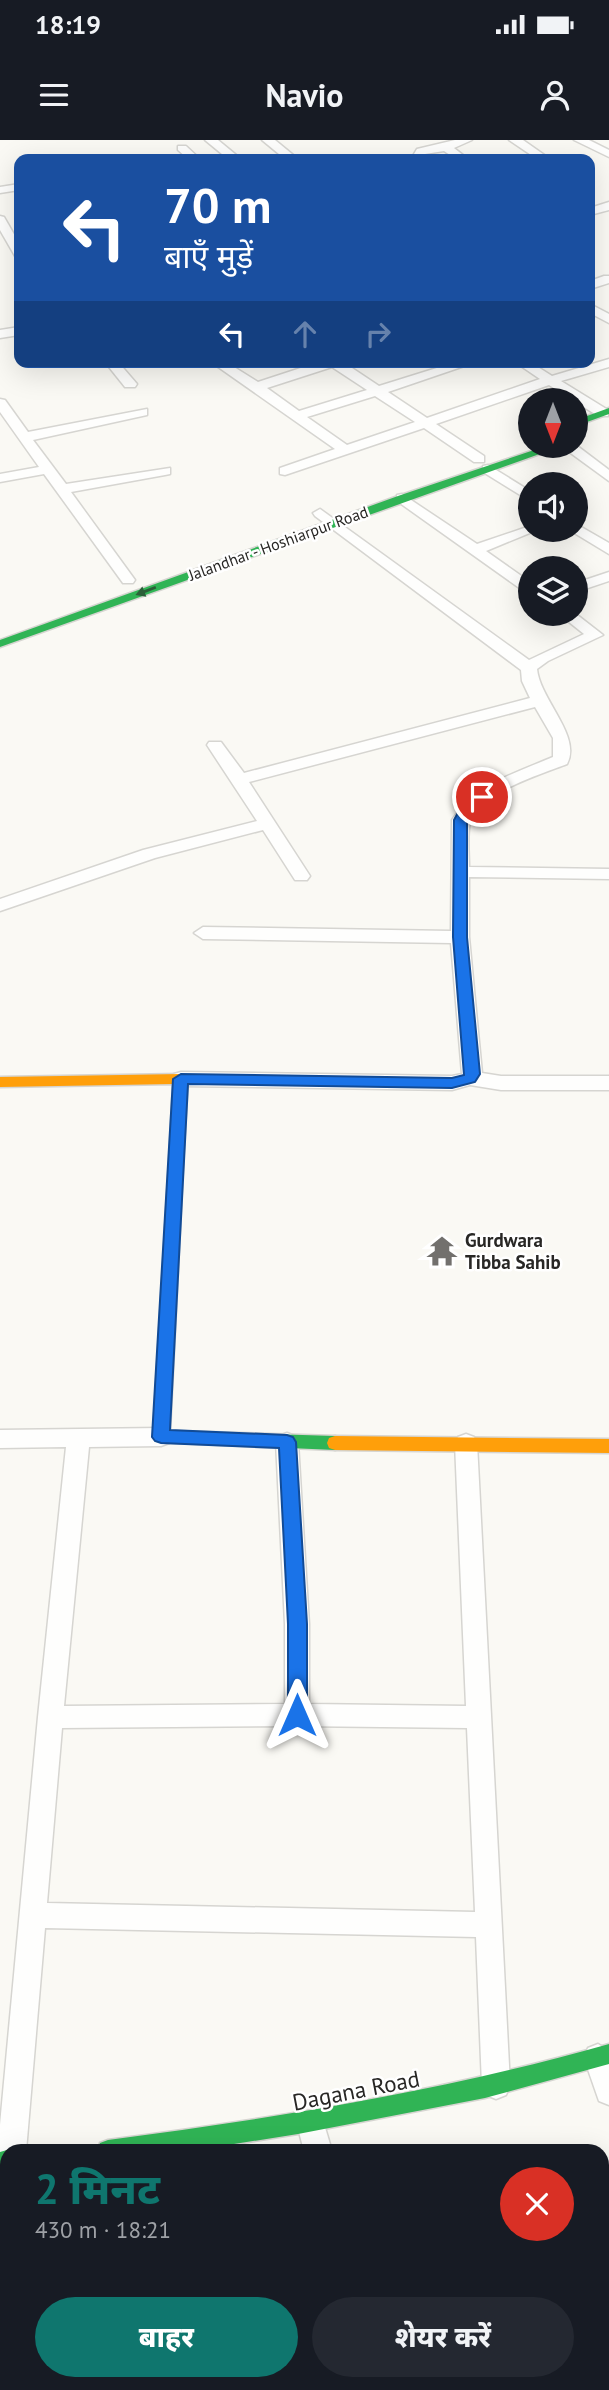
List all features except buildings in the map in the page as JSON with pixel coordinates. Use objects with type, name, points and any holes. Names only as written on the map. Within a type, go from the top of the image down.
[{"type":"main road","points":[[588,419],[606,412]]},
{"type":"main road","points":[[237,540],[326,518],[484,464],[518,446]]},
{"type":"main road","name":"Jalandhar - Hoshiarpur Road","points":[[0,644],[326,518],[402,498],[484,464],[518,456]]},
{"type":"main road","points":[[70,601],[200,554]]},
{"type":"main road","points":[[0,1082],[181,1079],[161,1437],[287,1442],[609,1446]]},
{"type":"main road","name":"Dagana Road","points":[[219,2144],[314,2138],[603,2056]]},
{"type":"street","points":[[211,140],[229,154]]},
{"type":"street","points":[[268,140],[286,154]]},
{"type":"street","points":[[420,154],[421,151],[446,147],[462,140]]},
{"type":"street","points":[[515,140],[536,154]]},
{"type":"street","points":[[580,140],[609,154]]},
{"type":"street","points":[[446,147],[456,154]]},
{"type":"street","points":[[181,148],[188,154]]},
{"type":"street","points":[[0,220],[14,250]]},
{"type":"street","points":[[116,368],[130,384]]},
{"type":"street","points":[[227,368],[345,450]]},
{"type":"street","points":[[257,387],[316,368]]},
{"type":"street","points":[[343,368],[425,422],[518,489]]},
{"type":"street","points":[[296,416],[451,368]]},
{"type":"street","points":[[531,368],[606,412]]},
{"type":"street","points":[[285,471],[592,368]]},
{"type":"street","points":[[0,403],[128,580]]},
{"type":"street","points":[[26,437],[142,412]]},
{"type":"street","points":[[584,458],[609,477]]},
{"type":"street","points":[[0,478],[48,469]]},
{"type":"street","points":[[63,489],[165,471]]},
{"type":"street","points":[[402,498],[518,580]]},
{"type":"street","points":[[326,518],[529,668]]},
{"type":"street","points":[[475,550],[518,534]]},
{"type":"street","points":[[588,536],[609,550]]},
{"type":"street","points":[[588,584],[609,576]]},
{"type":"street","points":[[529,668],[542,658],[602,633]]},
{"type":"street","points":[[470,1078],[472,1074],[460,937],[461,820],[466,807],[500,787],[561,760],[564,752],[561,738],[529,679],[529,668]]},
{"type":"street","points":[[241,779],[539,701]]},
{"type":"street","points":[[215,745],[241,779],[266,824],[301,876]]},
{"type":"street","points":[[0,905],[149,854],[266,824]]},
{"type":"street","points":[[459,872],[609,874]]},
{"type":"street","points":[[203,933],[460,937]]},
{"type":"street","points":[[181,1079],[452,1083],[470,1078],[501,1083],[609,1083]]},
{"type":"street","points":[[0,1439],[161,1437]]},
{"type":"street","points":[[13,2144],[50,1717],[78,1439]]},
{"type":"street","points":[[287,1442],[298,1624],[297,1715]]},
{"type":"street","points":[[466,1443],[496,2085]]},
{"type":"street","points":[[50,1717],[479,1717]]},
{"type":"street","points":[[33,1915],[489,1925]]},
{"type":"street","points":[[603,2056],[609,2091]]},
{"type":"traffic: fast","points":[[588,419],[609,411]]},
{"type":"traffic: fast","points":[[0,644],[402,498],[521,458]]},
{"type":"traffic: fast","points":[[177,1145],[161,1437],[335,1443]]},
{"type":"traffic: fast","points":[[160,2144],[298,2124],[423,2101],[547,2072],[609,2054]]},
{"type":"traffic: slow","points":[[0,1082],[181,1079],[177,1145]]},
{"type":"traffic: slow","points":[[335,1443],[609,1446]]},
{"type":"place","name":"Gurdwara Tibba Sahib","points":[[442,1251]]},
{"type":"route","points":[[297,1715],[298,1624],[287,1442],[161,1437],[181,1079],[452,1083],[470,1078],[472,1074],[460,937],[461,820],[466,807],[482,797]]}]
